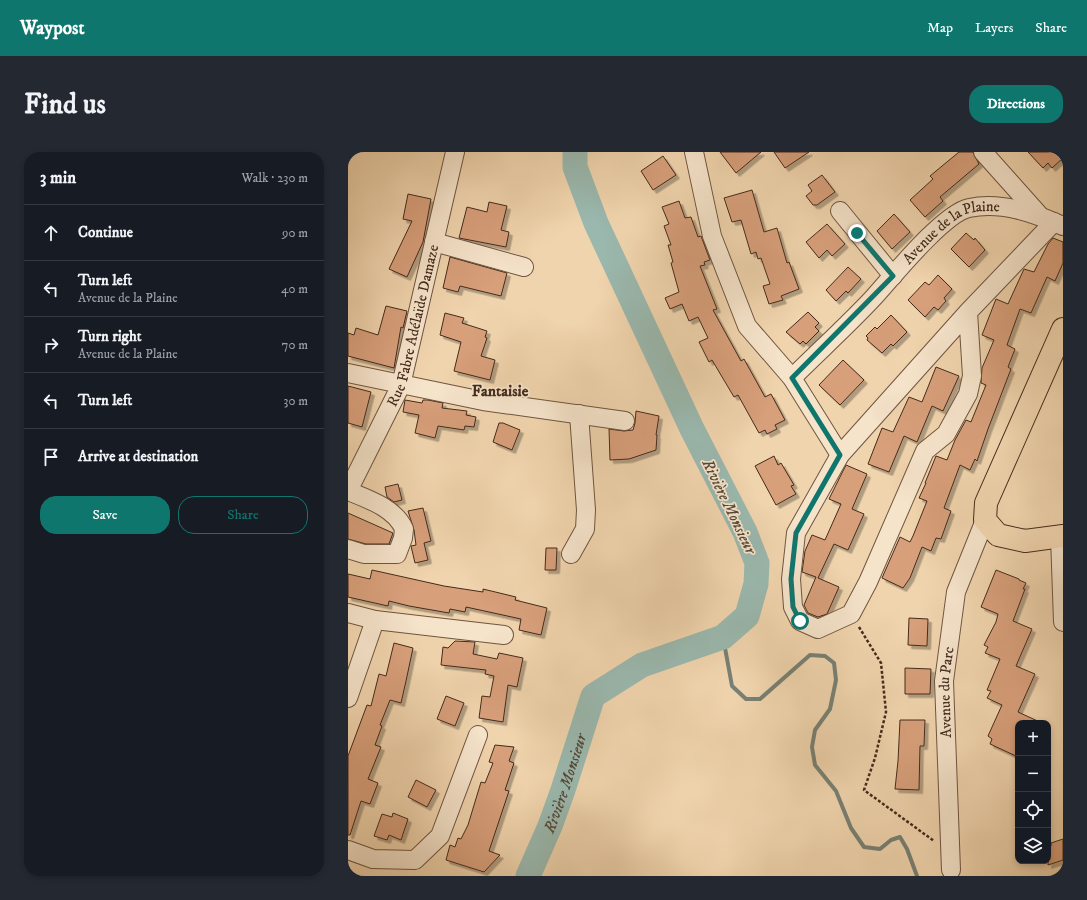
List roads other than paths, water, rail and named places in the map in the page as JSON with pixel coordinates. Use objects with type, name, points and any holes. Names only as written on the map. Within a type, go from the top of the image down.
[{"type":"main road","points":[[1062,537],[1025,541],[998,535],[985,520],[986,503],[1063,329]]},
{"type":"street","name":"Rue Fabre Adélaïde Damaze","points":[[348,491],[401,385],[455,152]]},
{"type":"street","points":[[694,152],[712,236],[747,326],[792,378],[840,455]]},
{"type":"street","points":[[968,312],[972,376],[968,394],[946,434],[925,451],[868,582],[851,614],[818,629],[800,621],[793,607],[791,579],[796,533],[840,455],[968,312],[1052,221],[983,152]]},
{"type":"street","name":"Avenue de la Plaine","points":[[792,378],[893,276],[926,240],[953,217],[968,208],[1005,206],[1052,221]]},
{"type":"street","points":[[840,211],[893,276]]},
{"type":"street","points":[[434,242],[524,267]]},
{"type":"street","points":[[348,373],[484,401],[625,421]]},
{"type":"street","points":[[572,554],[585,529],[586,510],[579,414]]},
{"type":"street","points":[[348,491],[373,501],[389,511],[404,529],[403,538],[397,554],[364,554],[348,549]]},
{"type":"street","name":"Avenue du Parc","points":[[951,862],[944,681],[956,592],[985,520]]},
{"type":"street","points":[[1062,537],[1063,622]]},
{"type":"street","points":[[348,613],[375,620],[504,635]]},
{"type":"street","points":[[348,698],[375,620]]},
{"type":"street","points":[[348,850],[373,858],[415,860],[440,836],[478,735]]},
{"type":"waterway","name":"Rivière Monsieur","points":[[528,876],[550,826],[593,696],[642,665],[723,637],[747,616],[756,584],[757,563],[745,532],[692,429],[596,223],[575,167],[575,152]]},
{"type":"waterway","points":[[723,637],[732,686],[746,699],[760,699],[810,655],[825,656],[834,663],[836,680],[830,709],[815,730],[812,747],[815,765],[836,791],[851,828],[864,847],[880,849],[891,840],[900,837],[907,849],[917,876]]},
{"type":"district","name":"Fantaisie","points":[[500,390]]}]
